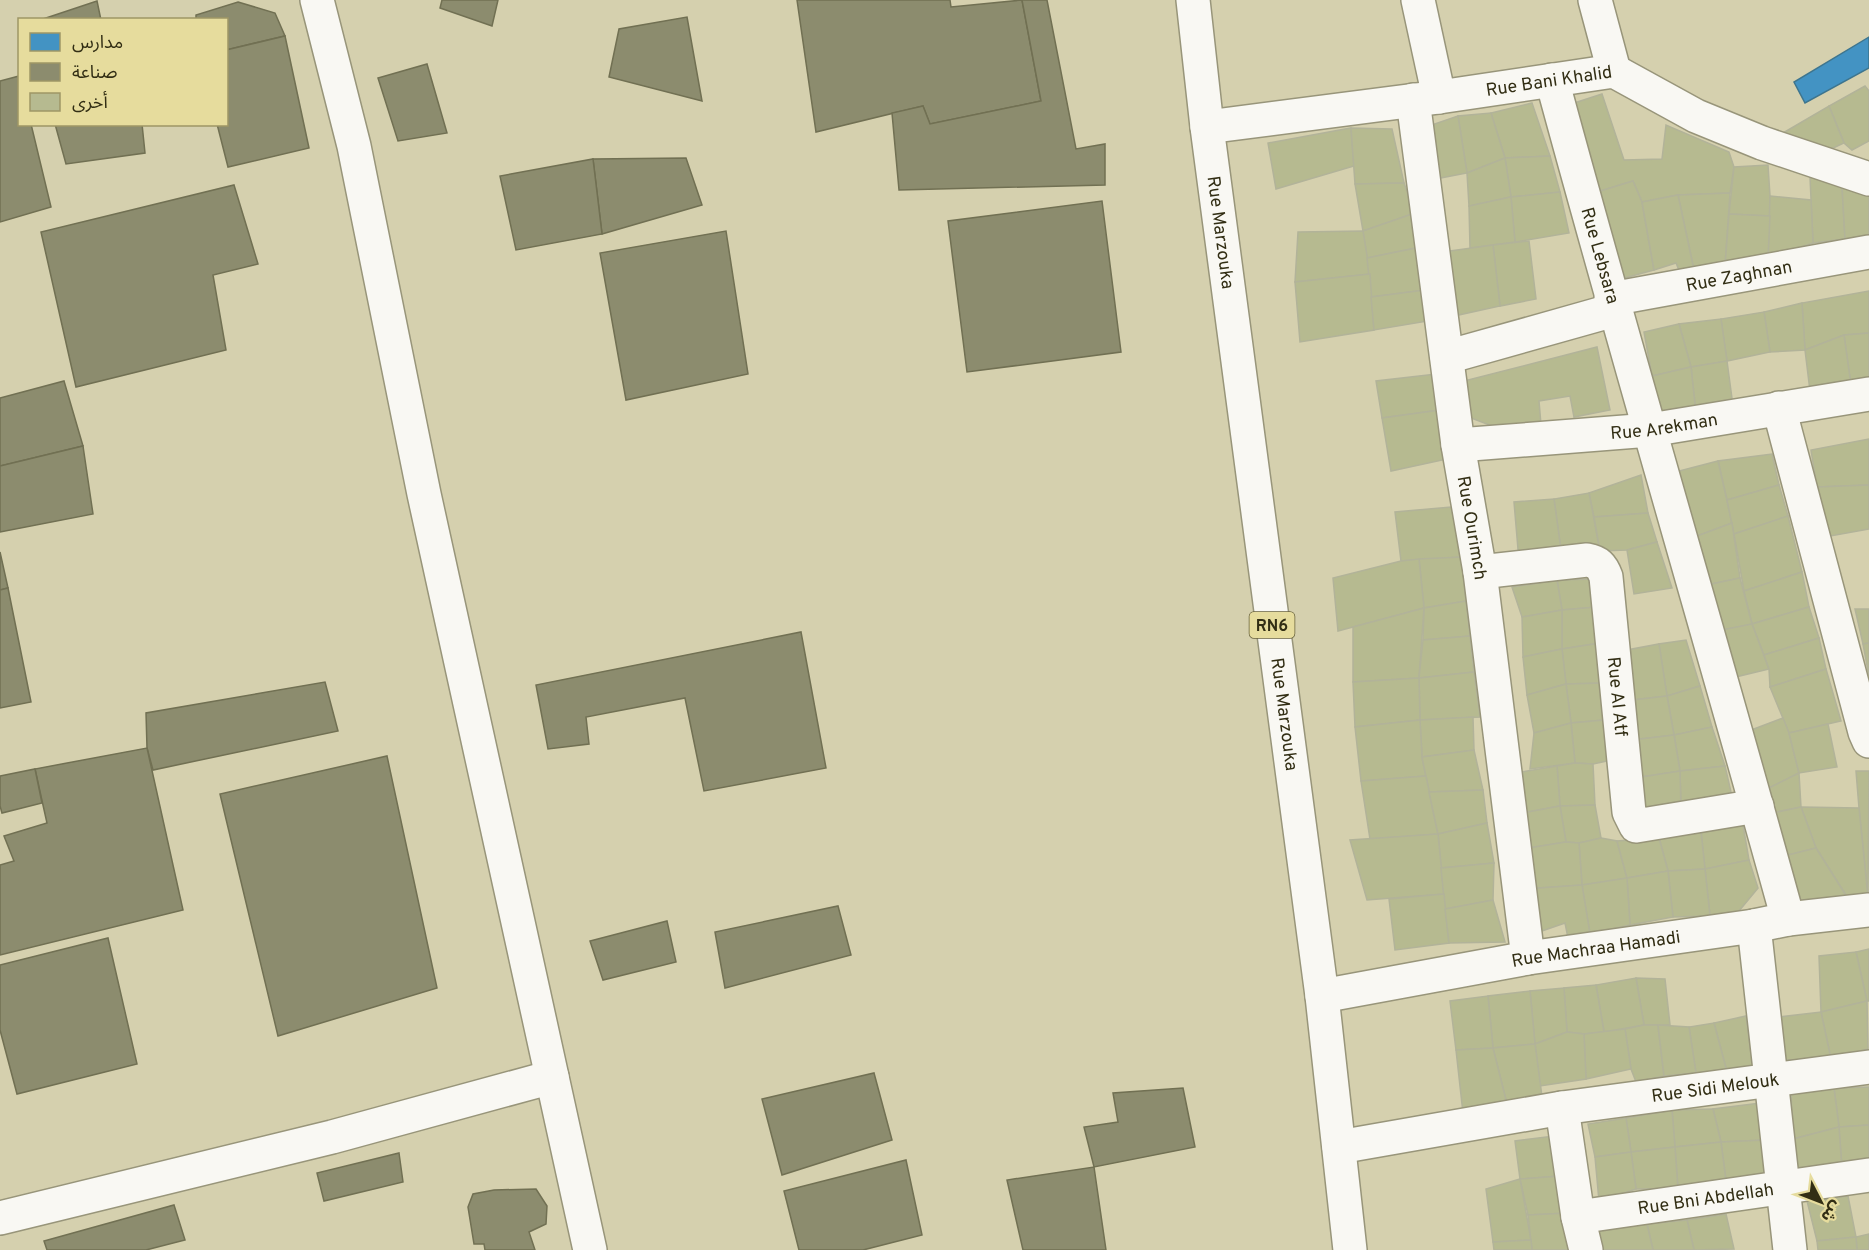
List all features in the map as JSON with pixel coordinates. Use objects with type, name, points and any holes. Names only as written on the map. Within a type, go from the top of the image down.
[{"type":"street","points":[[317,0],[354,147],[424,494],[590,1250]]},
{"type":"street","name":"Rue Marzouka","points":[[1193,0],[1207,127],[1322,996],[1350,1250]]},
{"type":"street","name":"Rue Ourimch","points":[[1418,0],[1447,357],[1458,445],[1480,572],[1528,958]]},
{"type":"street","points":[[1595,0],[1614,71]]},
{"type":"street","name":"Rue Bani Khalid","points":[[1207,127],[1614,71],[1696,116],[1762,143],[1862,171]]},
{"type":"street","name":"Rue Lebsara","points":[[1552,80],[1613,304],[1788,919]]},
{"type":"street","name":"Rue Zaghnan","points":[[1447,357],[1613,304],[1869,252]]},
{"type":"street","name":"Rue Arekman","points":[[1458,445],[1650,430],[1869,394]]},
{"type":"street","points":[[1779,408],[1869,741]]},
{"type":"street","name":"Rue Al Atf","points":[[1480,572],[1587,560],[1597,562],[1603,568],[1606,578],[1629,812],[1636,826],[1757,806]]},
{"type":"street","name":"Rue Machraa Hamadi","points":[[1322,996],[1528,958],[1754,926],[1788,919],[1869,910]]},
{"type":"street","points":[[1754,926],[1790,1250]]},
{"type":"street","name":"Rue Sidi Melouk","points":[[1339,1147],[1562,1108],[1869,1067]]},
{"type":"street","points":[[0,1218],[332,1137],[552,1077]]},
{"type":"street","points":[[1562,1108],[1578,1217],[1586,1250]]},
{"type":"street","name":"Rue Bni Abdellah","points":[[1578,1217],[1869,1175]]},
{"type":"building: مدارس","points":[[1869,37],[1869,68],[1805,103],[1794,82]]},
{"type":"building: صناعة","points":[[442,0],[498,0],[492,26],[440,8]]},
{"type":"building: صناعة","points":[[797,0],[950,0],[951,7],[1022,0],[1041,101],[930,124],[923,106],[816,132]]},
{"type":"building: صناعة","points":[[1022,0],[1047,0],[1076,149],[1105,144],[1105,185],[899,190],[892,113],[923,106],[930,124],[1041,101]]},
{"type":"building: صناعة","points":[[97,1],[101,18],[46,18]]},
{"type":"building: صناعة","points":[[238,2],[275,13],[285,36],[228,50],[228,18],[196,18],[196,15]]},
{"type":"building: صناعة","points":[[687,17],[702,101],[609,77],[619,29]]},
{"type":"building: صناعة","points":[[285,36],[309,148],[228,167],[218,126],[228,126],[228,50]]},
{"type":"building: صناعة","points":[[427,64],[447,133],[398,141],[378,78]]},
{"type":"building: صناعة","points":[[18,76],[18,126],[31,126],[51,207],[0,222],[0,81]]},
{"type":"building: صناعة","points":[[56,126],[142,126],[145,153],[66,164]]},
{"type":"building: صناعة","points":[[686,158],[702,205],[602,234],[593,159]]},
{"type":"building: صناعة","points":[[593,159],[602,234],[516,250],[500,176]]},
{"type":"building: صناعة","points":[[234,185],[258,264],[213,275],[226,350],[76,387],[41,232]]},
{"type":"building: صناعة","points":[[1102,201],[1121,352],[967,372],[948,221]]},
{"type":"building: صناعة","points":[[726,231],[748,374],[626,400],[600,253]]},
{"type":"building: صناعة","points":[[64,381],[83,446],[0,466],[0,398]]},
{"type":"building: صناعة","points":[[83,446],[93,514],[0,532],[0,466]]},
{"type":"building: صناعة","points":[[0,552],[8,588],[0,590]]},
{"type":"building: صناعة","points":[[8,588],[31,702],[0,708],[0,590]]},
{"type":"building: صناعة","points":[[801,632],[826,768],[704,791],[685,698],[586,717],[589,744],[548,749],[536,685]]},
{"type":"building: صناعة","points":[[325,682],[338,731],[153,770],[147,748],[146,713]]},
{"type":"building: صناعة","points":[[147,748],[183,910],[0,955],[0,865],[14,861],[4,836],[47,823],[35,769]]},
{"type":"building: صناعة","points":[[387,756],[437,988],[278,1036],[220,794]]},
{"type":"building: صناعة","points":[[35,769],[42,803],[2,813],[0,776]]},
{"type":"building: صناعة","points":[[838,906],[851,955],[725,988],[715,932]]},
{"type":"building: صناعة","points":[[667,921],[676,962],[603,980],[590,941]]},
{"type":"building: صناعة","points":[[108,938],[137,1064],[17,1094],[0,1030],[0,965]]},
{"type":"building: صناعة","points":[[874,1073],[892,1140],[782,1175],[762,1099]]},
{"type":"building: صناعة","points":[[1183,1088],[1195,1147],[1094,1167],[1084,1127],[1118,1122],[1113,1093]]},
{"type":"building: صناعة","points":[[399,1153],[403,1182],[324,1201],[317,1173]]},
{"type":"building: صناعة","points":[[906,1160],[922,1235],[863,1250],[799,1250],[784,1191]]},
{"type":"building: صناعة","points":[[1094,1167],[1106,1250],[1023,1250],[1007,1180]]},
{"type":"building: صناعة","points":[[536,1189],[547,1206],[546,1224],[529,1232],[535,1250],[485,1250],[484,1244],[474,1244],[468,1207],[473,1194],[494,1190]]},
{"type":"building: صناعة","points":[[174,1205],[185,1240],[146,1250],[47,1250],[44,1241]]},
{"type":"building: أخرى","points":[[1865,86],[1869,91],[1869,141],[1852,150],[1844,143],[1829,106]]},
{"type":"building: أخرى","points":[[1602,94],[1624,160],[1662,159],[1666,125],[1729,152],[1734,167],[1730,193],[1678,195],[1642,202],[1633,181],[1594,193],[1568,105]]},
{"type":"building: أخرى","points":[[1532,103],[1550,156],[1505,158],[1491,113]]},
{"type":"building: أخرى","points":[[1829,106],[1844,143],[1825,152],[1783,133]]},
{"type":"building: أخرى","points":[[1491,113],[1505,158],[1467,173],[1458,116]]},
{"type":"building: أخرى","points":[[1458,116],[1467,173],[1430,180],[1423,128]]},
{"type":"building: أخرى","points":[[1351,128],[1354,166],[1276,189],[1268,143]]},
{"type":"building: أخرى","points":[[1351,128],[1392,129],[1404,183],[1355,184]]},
{"type":"building: أخرى","points":[[1550,156],[1560,192],[1511,197],[1505,158]]},
{"type":"building: أخرى","points":[[1505,158],[1511,197],[1469,206],[1467,173]]},
{"type":"building: أخرى","points":[[1768,165],[1770,216],[1729,214],[1734,167]]},
{"type":"building: أخرى","points":[[1810,177],[1842,186],[1845,239],[1813,243]]},
{"type":"building: أخرى","points":[[1633,181],[1642,202],[1654,270],[1617,280],[1594,193]]},
{"type":"building: أخرى","points":[[1404,183],[1415,213],[1363,231],[1355,184]]},
{"type":"building: أخرى","points":[[1842,186],[1869,195],[1869,238],[1845,239]]},
{"type":"building: أخرى","points":[[1560,192],[1569,233],[1515,242],[1511,197]]},
{"type":"building: أخرى","points":[[1730,193],[1725,266],[1694,270],[1678,195]]},
{"type":"building: أخرى","points":[[1678,195],[1694,270],[1681,275],[1676,263],[1654,270],[1642,202]]},
{"type":"building: أخرى","points":[[1770,196],[1811,200],[1813,243],[1768,258]]},
{"type":"building: أخرى","points":[[1511,197],[1515,242],[1470,248],[1469,206]]},
{"type":"building: أخرى","points":[[1415,213],[1416,248],[1367,258],[1363,231]]},
{"type":"building: أخرى","points":[[1729,214],[1770,216],[1768,258],[1725,266]]},
{"type":"building: أخرى","points":[[1363,231],[1370,274],[1295,282],[1298,232]]},
{"type":"building: أخرى","points":[[1529,241],[1536,299],[1500,306],[1493,245]]},
{"type":"building: أخرى","points":[[1493,245],[1500,306],[1454,316],[1443,252]]},
{"type":"building: أخرى","points":[[1416,248],[1425,290],[1371,297],[1367,258]]},
{"type":"building: أخرى","points":[[1370,274],[1374,330],[1300,342],[1295,282]]},
{"type":"building: أخرى","points":[[1425,290],[1428,321],[1374,330],[1371,297]]},
{"type":"building: أخرى","points":[[1869,291],[1869,333],[1844,335],[1805,350],[1802,303]]},
{"type":"building: أخرى","points":[[1802,303],[1805,350],[1770,352],[1764,312]]},
{"type":"building: أخرى","points":[[1764,312],[1770,352],[1727,361],[1721,319]]},
{"type":"building: أخرى","points":[[1721,319],[1727,361],[1691,367],[1679,324]]},
{"type":"building: أخرى","points":[[1679,324],[1691,367],[1652,376],[1644,332]]},
{"type":"building: أخرى","points":[[1869,333],[1869,381],[1851,385],[1844,335]]},
{"type":"building: أخرى","points":[[1844,335],[1851,385],[1810,391],[1805,350]]},
{"type":"building: أخرى","points":[[1597,347],[1610,410],[1574,417],[1570,396],[1539,401],[1541,425],[1508,432],[1471,418],[1464,381]]},
{"type":"building: أخرى","points":[[1727,361],[1733,406],[1696,414],[1691,367]]},
{"type":"building: أخرى","points":[[1691,367],[1696,414],[1658,417],[1652,376]]},
{"type":"building: أخرى","points":[[1436,374],[1440,410],[1382,418],[1376,381]]},
{"type":"building: أخرى","points":[[1440,410],[1447,459],[1391,471],[1382,418]]},
{"type":"building: أخرى","points":[[1869,439],[1869,485],[1817,487],[1811,450]]},
{"type":"building: أخرى","points":[[1772,454],[1779,485],[1727,500],[1718,461]]},
{"type":"building: أخرى","points":[[1718,461],[1732,523],[1689,539],[1679,471]]},
{"type":"building: أخرى","points":[[1641,475],[1648,513],[1594,517],[1589,493]]},
{"type":"building: أخرى","points":[[1779,485],[1788,516],[1734,534],[1727,500]]},
{"type":"building: أخرى","points":[[1869,485],[1869,529],[1825,537],[1817,487]]},
{"type":"building: أخرى","points":[[1589,493],[1600,551],[1562,557],[1554,499]]},
{"type":"building: أخرى","points":[[1554,499],[1562,557],[1519,561],[1514,502]]},
{"type":"building: أخرى","points":[[1451,507],[1462,557],[1401,561],[1395,512]]},
{"type":"building: أخرى","points":[[1648,513],[1657,542],[1627,550],[1600,551],[1594,517]]},
{"type":"building: أخرى","points":[[1788,516],[1802,572],[1744,591],[1734,534]]},
{"type":"building: أخرى","points":[[1732,523],[1740,578],[1702,586],[1689,539]]},
{"type":"building: أخرى","points":[[1657,542],[1672,588],[1634,594],[1627,550]]},
{"type":"building: أخرى","points":[[1462,557],[1466,601],[1424,608],[1419,559]]},
{"type":"building: أخرى","points":[[1419,559],[1424,608],[1338,631],[1333,578],[1401,561]]},
{"type":"building: أخرى","points":[[1802,572],[1809,607],[1752,624],[1744,591]]},
{"type":"building: أخرى","points":[[1740,578],[1752,624],[1712,632],[1702,586]]},
{"type":"building: أخرى","points":[[1594,579],[1596,607],[1562,610],[1557,580]]},
{"type":"building: أخرى","points":[[1557,580],[1562,610],[1522,617],[1512,587]]},
{"type":"building: أخرى","points":[[1466,601],[1470,636],[1423,640],[1424,608]]},
{"type":"building: أخرى","points":[[1596,607],[1600,643],[1562,649],[1562,610]]},
{"type":"building: أخرى","points":[[1809,607],[1819,638],[1764,655],[1752,624]]},
{"type":"building: أخرى","points":[[1424,608],[1419,678],[1353,682],[1353,627]]},
{"type":"building: أخرى","points":[[1855,609],[1869,609],[1869,643],[1863,644]]},
{"type":"building: أخرى","points":[[1562,610],[1562,649],[1523,657],[1522,617]]},
{"type":"building: أخرى","points":[[1752,624],[1769,669],[1723,680],[1712,632]]},
{"type":"building: أخرى","points":[[1470,636],[1474,672],[1419,678],[1423,640]]},
{"type":"building: أخرى","points":[[1819,638],[1826,669],[1770,687],[1769,669],[1764,655]]},
{"type":"building: أخرى","points":[[1686,640],[1700,686],[1667,696],[1659,644]]},
{"type":"building: أخرى","points":[[1600,643],[1604,683],[1566,684],[1562,649]]},
{"type":"building: أخرى","points":[[1869,643],[1869,676],[1863,644]]},
{"type":"building: أخرى","points":[[1659,644],[1667,696],[1624,701],[1627,650]]},
{"type":"building: أخرى","points":[[1562,649],[1566,684],[1527,695],[1523,657]]},
{"type":"building: أخرى","points":[[1826,669],[1841,721],[1789,733],[1770,687]]},
{"type":"building: أخرى","points":[[1474,672],[1480,717],[1420,720],[1419,678]]},
{"type":"building: أخرى","points":[[1419,678],[1420,720],[1355,727],[1353,682]]},
{"type":"building: أخرى","points":[[1604,683],[1604,720],[1571,723],[1566,684]]},
{"type":"building: أخرى","points":[[1566,684],[1571,723],[1534,733],[1527,695]]},
{"type":"building: أخرى","points":[[1700,686],[1712,727],[1674,735],[1667,696]]},
{"type":"building: أخرى","points":[[1667,696],[1674,735],[1632,740],[1624,701]]},
{"type":"building: أخرى","points":[[1473,717],[1474,750],[1422,757],[1420,720]]},
{"type":"building: أخرى","points":[[1783,718],[1799,773],[1763,791],[1746,732]]},
{"type":"building: أخرى","points":[[1420,720],[1422,757],[1426,776],[1361,781],[1355,727]]},
{"type":"building: أخرى","points":[[1604,720],[1612,760],[1593,764],[1575,763],[1571,723]]},
{"type":"building: أخرى","points":[[1571,723],[1575,763],[1530,769],[1534,733]]},
{"type":"building: أخرى","points":[[1828,724],[1837,767],[1799,773],[1789,733]]},
{"type":"building: أخرى","points":[[1712,727],[1725,766],[1680,771],[1674,735]]},
{"type":"building: أخرى","points":[[1674,735],[1680,771],[1635,778],[1632,740]]},
{"type":"building: أخرى","points":[[1474,750],[1483,790],[1429,792],[1422,757]]},
{"type":"building: أخرى","points":[[1575,763],[1593,764],[1595,805],[1560,806],[1557,766]]},
{"type":"building: أخرى","points":[[1557,766],[1560,806],[1518,814],[1515,773]]},
{"type":"building: أخرى","points":[[1725,766],[1734,805],[1681,809],[1680,771]]},
{"type":"building: أخرى","points":[[1680,771],[1681,809],[1638,820],[1635,778]]},
{"type":"building: أخرى","points":[[1856,771],[1869,771],[1868,897],[1859,808]]},
{"type":"building: أخرى","points":[[1799,773],[1801,807],[1768,814],[1763,791]]},
{"type":"building: أخرى","points":[[1426,776],[1438,834],[1370,839],[1361,781]]},
{"type":"building: أخرى","points":[[1483,790],[1487,823],[1438,834],[1429,792]]},
{"type":"building: أخرى","points":[[1595,805],[1601,838],[1579,843],[1566,842],[1560,806]]},
{"type":"building: أخرى","points":[[1560,806],[1566,842],[1522,849],[1518,814]]},
{"type":"building: أخرى","points":[[1801,807],[1859,808],[1868,897],[1847,897],[1816,848]]},
{"type":"building: أخرى","points":[[1801,807],[1816,848],[1780,857],[1768,814]]},
{"type":"building: أخرى","points":[[1487,823],[1494,863],[1441,868],[1438,834]]},
{"type":"building: أخرى","points":[[1743,825],[1749,860],[1705,869],[1701,832]]},
{"type":"building: أخرى","points":[[1701,832],[1705,869],[1668,871],[1659,838]]},
{"type":"building: أخرى","points":[[1438,834],[1444,894],[1367,900],[1350,840]]},
{"type":"building: أخرى","points":[[1601,838],[1617,841],[1627,878],[1582,885],[1579,843]]},
{"type":"building: أخرى","points":[[1659,838],[1668,871],[1627,878],[1617,841]]},
{"type":"building: أخرى","points":[[1566,842],[1579,843],[1582,885],[1525,889],[1522,849]]},
{"type":"building: أخرى","points":[[1816,848],[1847,897],[1800,904],[1780,857]]},
{"type":"building: أخرى","points":[[1749,860],[1758,888],[1734,917],[1710,916],[1705,869]]},
{"type":"building: أخرى","points":[[1494,863],[1493,900],[1445,909],[1441,868]]},
{"type":"building: أخرى","points":[[1705,869],[1710,916],[1673,917],[1668,871]]},
{"type":"building: أخرى","points":[[1668,871],[1673,917],[1630,925],[1627,878]]},
{"type":"building: أخرى","points":[[1627,878],[1630,925],[1590,934],[1582,885]]},
{"type":"building: أخرى","points":[[1582,885],[1590,934],[1568,938],[1565,923],[1539,932],[1525,889]]},
{"type":"building: أخرى","points":[[1444,894],[1449,943],[1395,950],[1389,899]]},
{"type":"building: أخرى","points":[[1493,900],[1505,942],[1449,943],[1445,909]]},
{"type":"building: أخرى","points":[[1869,949],[1869,1001],[1867,1001],[1856,952]]},
{"type":"building: أخرى","points":[[1856,952],[1867,1001],[1821,1012],[1819,956]]},
{"type":"building: أخرى","points":[[1636,978],[1665,979],[1670,1025],[1644,1025]]},
{"type":"building: أخرى","points":[[1636,978],[1644,1025],[1604,1032],[1596,985]]},
{"type":"building: أخرى","points":[[1596,985],[1604,1032],[1584,1034],[1567,1032],[1564,988]]},
{"type":"building: أخرى","points":[[1564,988],[1567,1032],[1535,1044],[1530,991]]},
{"type":"building: أخرى","points":[[1530,991],[1535,1044],[1493,1048],[1488,996]]},
{"type":"building: أخرى","points":[[1488,996],[1493,1048],[1456,1050],[1450,1001]]},
{"type":"building: أخرى","points":[[1867,1001],[1868,1049],[1831,1059],[1821,1012]]},
{"type":"building: أخرى","points":[[1821,1012],[1831,1059],[1786,1060],[1779,1017]]},
{"type":"building: أخرى","points":[[1746,1016],[1753,1067],[1727,1072],[1714,1023]]},
{"type":"building: أخرى","points":[[1714,1023],[1727,1072],[1696,1073],[1689,1027]]},
{"type":"building: أخرى","points":[[1658,1025],[1664,1076],[1636,1082],[1631,1069],[1625,1029]]},
{"type":"building: أخرى","points":[[1658,1025],[1689,1027],[1696,1073],[1664,1076]]},
{"type":"building: أخرى","points":[[1625,1029],[1631,1069],[1586,1079],[1584,1034]]},
{"type":"building: أخرى","points":[[1567,1032],[1584,1034],[1586,1079],[1540,1086],[1535,1044]]},
{"type":"building: أخرى","points":[[1535,1044],[1543,1104],[1507,1104],[1493,1048]]},
{"type":"building: أخرى","points":[[1493,1048],[1507,1104],[1463,1113],[1456,1050]]},
{"type":"building: أخرى","points":[[1869,1087],[1869,1125],[1839,1127],[1834,1088]]},
{"type":"building: أخرى","points":[[1834,1088],[1839,1127],[1793,1139],[1791,1093]]},
{"type":"building: أخرى","points":[[1760,1103],[1765,1140],[1721,1142],[1713,1109]]},
{"type":"building: أخرى","points":[[1713,1109],[1721,1142],[1675,1147],[1672,1110]]},
{"type":"building: أخرى","points":[[1672,1110],[1675,1147],[1631,1152],[1626,1118]]},
{"type":"building: أخرى","points":[[1626,1118],[1631,1152],[1595,1157],[1588,1124]]},
{"type":"building: أخرى","points":[[1869,1125],[1869,1165],[1842,1169],[1839,1127]]},
{"type":"building: أخرى","points":[[1839,1127],[1842,1169],[1799,1179],[1793,1139]]},
{"type":"building: أخرى","points":[[1554,1136],[1560,1176],[1520,1179],[1515,1141]]},
{"type":"building: أخرى","points":[[1765,1140],[1774,1171],[1726,1181],[1721,1142]]},
{"type":"building: أخرى","points":[[1721,1142],[1726,1181],[1678,1189],[1675,1147]]},
{"type":"building: أخرى","points":[[1675,1147],[1678,1189],[1636,1189],[1631,1152]]},
{"type":"building: أخرى","points":[[1631,1152],[1636,1189],[1599,1201],[1595,1157]]},
{"type":"building: أخرى","points":[[1560,1176],[1568,1213],[1528,1215],[1520,1179]]},
{"type":"building: أخرى","points":[[1520,1179],[1531,1240],[1493,1242],[1486,1189]]},
{"type":"building: أخرى","points":[[1848,1196],[1856,1237],[1817,1241],[1807,1201]]},
{"type":"building: أخرى","points":[[1568,1213],[1569,1250],[1532,1250],[1528,1215]]},
{"type":"building: أخرى","points":[[1726,1214],[1734,1249],[1694,1250],[1687,1220]]},
{"type":"building: أخرى","points":[[1687,1220],[1694,1250],[1653,1250],[1647,1224]]},
{"type":"building: أخرى","points":[[1647,1224],[1653,1250],[1597,1250],[1595,1231]]},
{"type":"building: أخرى","points":[[1869,1234],[1869,1250],[1857,1250],[1856,1237]]},
{"type":"building: أخرى","points":[[1856,1237],[1857,1250],[1818,1250],[1817,1241]]},
{"type":"building: أخرى","points":[[1531,1240],[1532,1250],[1494,1250],[1493,1242]]}]
